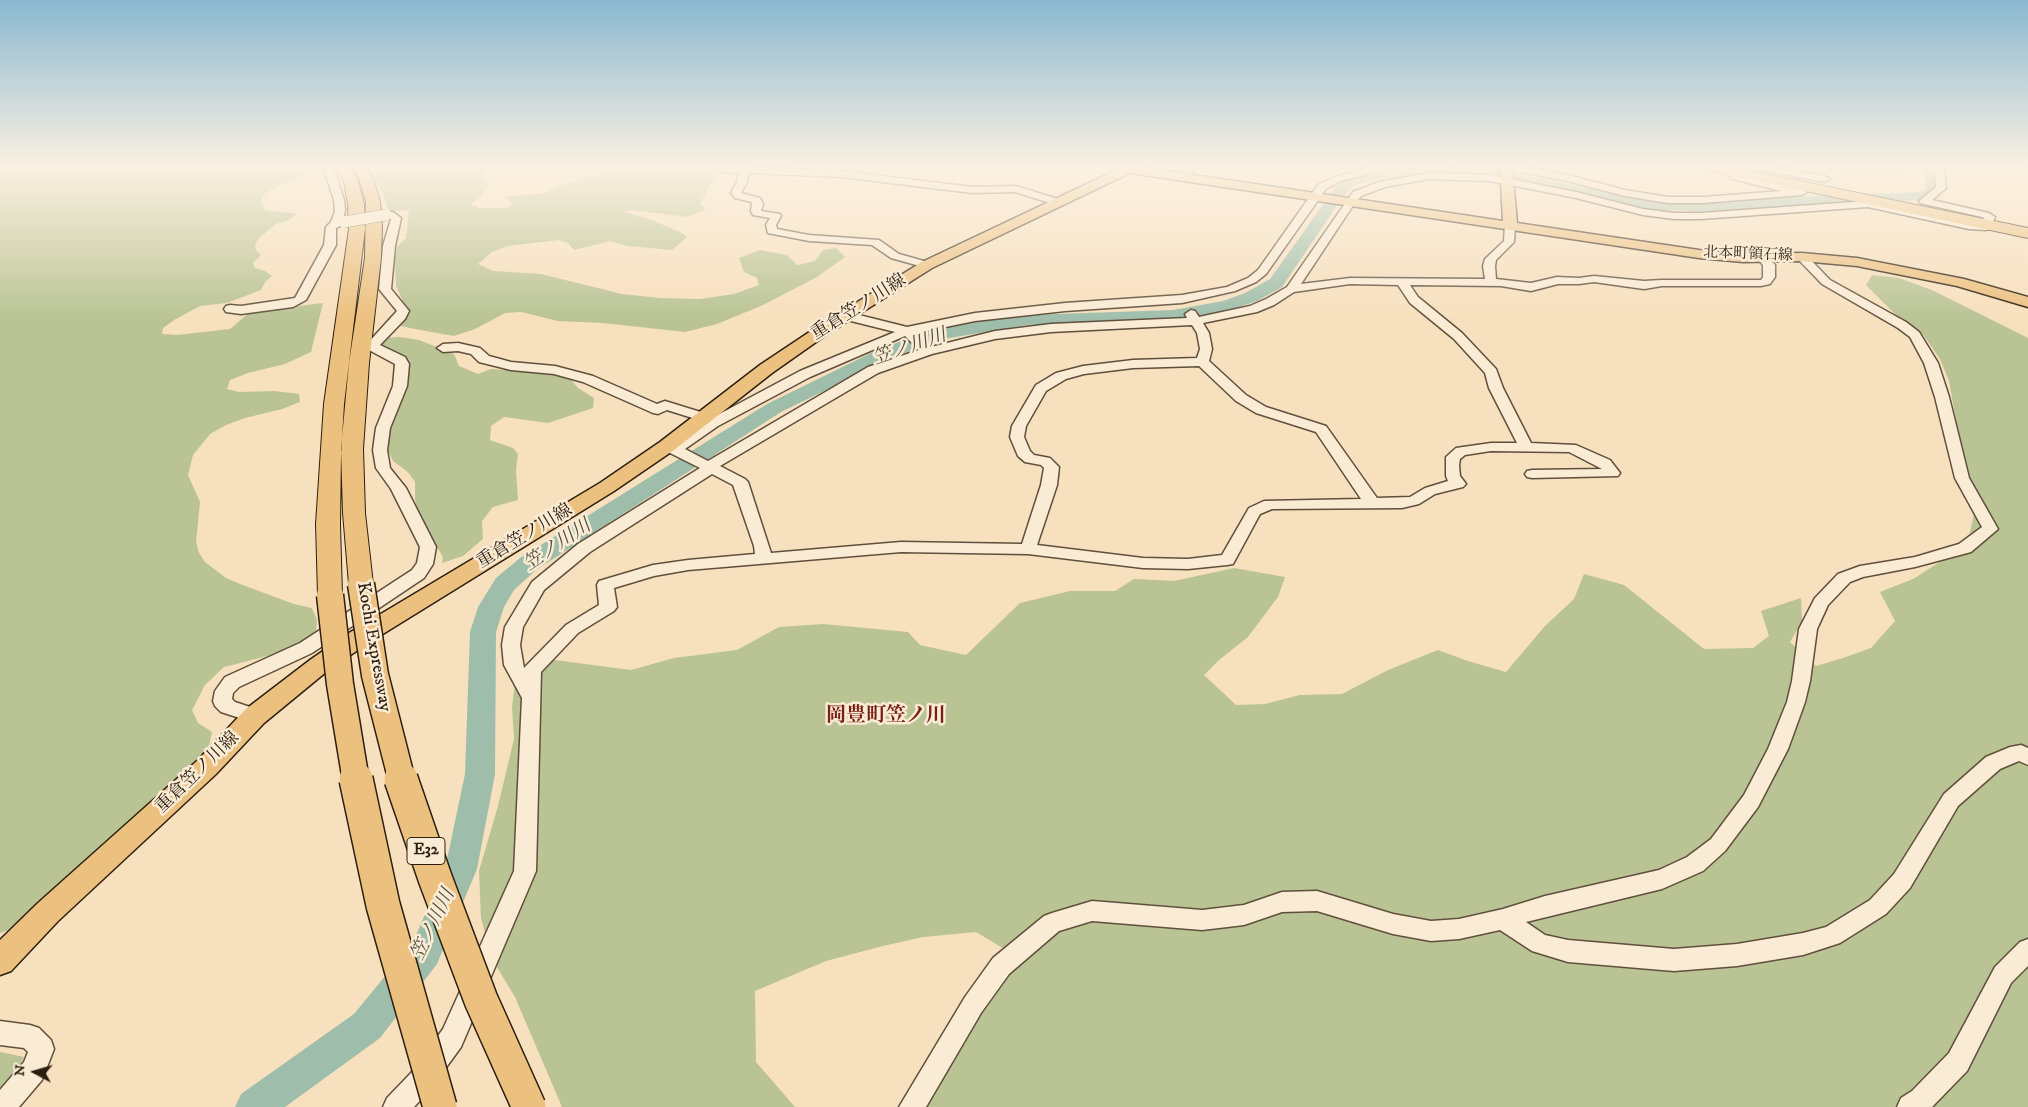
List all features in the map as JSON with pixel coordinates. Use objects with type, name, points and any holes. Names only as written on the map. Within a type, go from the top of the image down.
[{"type":"highway","name":"Kochi Expressway","points":[[357,218],[356,314],[350,359],[330,456],[328,524],[330,595],[340,684],[360,800],[383,905],[440,1107]]},
{"type":"highway","name":"Kochi Expressway","points":[[356,314],[372,258],[374,218]]},
{"type":"highway","points":[[1968,218],[2028,228]]},
{"type":"highway","points":[[1989,222],[2028,233]]},
{"type":"highway","name":"Kochi Expressway","points":[[350,359],[354,513],[361,584],[375,675],[401,778],[435,878],[481,1000],[528,1107]]},
{"type":"main road","name":"重倉笠ノ川線","points":[[0,961],[48,912],[207,768],[255,716],[311,671],[358,639],[674,449],[702,417],[820,332],[927,265],[1025,218]]},
{"type":"main road","name":"北本町領石線","points":[[1454,218],[1699,254],[1762,258],[1802,257],[1857,262],[1930,275],[2028,302]]},
{"type":"main road","points":[[1510,218],[1510,226]]},
{"type":"street","points":[[340,218],[340,223]]},
{"type":"street","points":[[230,309],[267,306],[300,300],[330,245],[331,227],[340,223],[371,218]]},
{"type":"street","points":[[255,716],[228,707],[222,701],[224,691],[232,682],[306,648],[418,574],[425,564],[428,547],[398,488],[383,468],[380,450],[383,428],[400,386],[402,364],[400,360],[374,347],[373,344],[401,316],[403,311],[385,288],[389,246],[396,218]]},
{"type":"street","points":[[775,218],[771,225],[772,231],[809,238],[875,242],[895,256],[927,265]]},
{"type":"street","points":[[763,557],[762,546],[740,482],[674,449],[714,423],[796,378],[908,332],[945,322],[1019,311],[1183,300],[1208,296],[1231,289],[1252,280],[1262,272],[1300,218]]},
{"type":"street","points":[[531,698],[513,665],[511,645],[514,627],[538,586],[584,548],[708,467],[873,370],[927,350],[995,335],[1050,328],[1194,319],[1253,309],[1270,302],[1291,288],[1303,274],[1339,218]]},
{"type":"street","points":[[1931,218],[1969,226],[1986,227],[1990,218]]},
{"type":"street","points":[[1491,283],[1489,266],[1491,259],[1509,242],[1510,226]]},
{"type":"street","points":[[912,1107],[973,1005],[1001,966],[1052,923],[1092,911],[1202,920],[1244,915],[1282,902],[1317,901],[1393,924],[1430,931],[1459,929],[1503,920],[1544,906],[1662,879],[1695,864],[1718,845],[1751,801],[1778,749],[1802,681],[1808,629],[1821,602],[1844,578],[1860,572],[1915,562],[1965,548],[1990,530],[1990,526],[1962,478],[1942,396],[1931,364],[1915,335],[1902,325],[1826,282],[1802,257]]},
{"type":"street","points":[[1291,288],[1350,281],[1510,283],[1531,287],[1558,280],[1579,281],[1594,279],[1644,285],[1662,282],[1761,283],[1766,282],[1769,277],[1769,265],[1762,258]]},
{"type":"street","points":[[1401,281],[1414,300],[1458,336],[1491,372],[1496,388],[1526,447]]},
{"type":"street","points":[[1183,300],[1203,332],[1206,349],[1202,362]]},
{"type":"street","points":[[847,316],[908,332],[927,350]]},
{"type":"street","points":[[443,348],[474,351],[484,359],[511,366],[555,370],[588,379],[658,410],[665,405],[702,417]]},
{"type":"street","points":[[1028,549],[1049,485],[1052,467],[1045,461],[1030,459],[1023,453],[1017,437],[1019,426],[1041,388],[1061,376],[1083,370],[1133,364],[1202,362],[1248,402],[1288,420],[1320,430],[1372,503]]},
{"type":"street","points":[[396,1107],[420,1082],[452,1038],[525,871],[532,670],[572,629],[608,607],[605,585],[653,571],[688,564],[901,547],[1028,549],[1143,563],[1188,564],[1227,560],[1254,511],[1269,504],[1414,501],[1430,491],[1443,486],[1458,484],[1452,476],[1452,465],[1453,457],[1461,451],[1491,447],[1571,448],[1597,458],[1610,467],[1613,472],[1532,474]]},
{"type":"street","points":[[1503,920],[1540,944],[1568,951],[1674,960],[1737,955],[1803,944],[1832,936],[1878,907],[1902,881],[1951,800],[1993,763],[2010,755],[2021,754],[2028,757]]},
{"type":"street","points":[[1910,1107],[1921,1100],[1958,1062],[2003,975],[2028,950]]},
{"type":"street","points":[[0,1034],[30,1037],[42,1049],[34,1071],[2,1107]]},
{"type":"green space","points":[[0,218],[292,218],[276,224],[258,239],[255,245],[256,250],[261,255],[253,263],[255,268],[265,271],[272,276],[265,282],[261,290],[227,303],[200,306],[163,328],[162,334],[177,335],[230,329],[250,312],[323,303],[311,352],[285,364],[248,373],[230,380],[227,389],[239,392],[275,391],[299,394],[300,402],[282,409],[245,418],[226,425],[210,434],[193,455],[188,475],[200,502],[196,542],[199,553],[205,562],[226,578],[294,604],[312,608],[317,620],[316,634],[299,648],[224,667],[205,685],[192,710],[198,723],[212,732],[208,750],[195,770],[29,923],[0,933]]},
{"type":"green space","points":[[408,218],[646,218],[680,232],[687,237],[672,250],[627,246],[610,241],[574,250],[568,243],[559,240],[508,246],[492,252],[478,264],[493,271],[541,274],[622,294],[660,298],[700,299],[734,294],[759,285],[757,278],[744,272],[739,258],[760,250],[787,255],[797,265],[815,261],[823,250],[836,248],[845,257],[817,277],[763,305],[717,324],[685,332],[603,323],[558,321],[521,312],[505,313],[475,329],[454,336],[397,325],[408,312],[396,286],[395,259],[397,247],[406,238]]},
{"type":"green space","points":[[1872,275],[1899,278],[1932,290],[2028,338],[2028,1107],[910,1107],[1006,950],[976,932],[923,937],[826,961],[755,991],[756,1062],[795,1107],[562,1107],[515,997],[492,959],[481,918],[479,871],[498,806],[514,739],[512,707],[516,675],[547,659],[631,670],[674,658],[737,650],[779,627],[823,624],[908,632],[920,645],[966,655],[1020,603],[1070,591],[1115,591],[1134,579],[1174,581],[1234,568],[1285,577],[1278,597],[1248,637],[1219,660],[1204,675],[1236,705],[1265,704],[1300,695],[1342,694],[1388,670],[1438,650],[1506,672],[1545,626],[1574,599],[1584,574],[1624,585],[1704,649],[1753,648],[1769,636],[1761,611],[1801,598],[1802,621],[1790,642],[1816,666],[1871,648],[1895,621],[1880,592],[1913,579],[1949,556],[1969,536],[1975,510],[1965,471],[1949,381],[1940,359],[1924,336],[1899,318],[1866,285]]},
{"type":"green space","points":[[399,337],[419,340],[454,354],[459,366],[478,374],[491,369],[566,374],[578,388],[594,398],[593,408],[548,423],[504,417],[491,426],[490,440],[513,448],[518,454],[516,470],[518,500],[493,507],[482,521],[483,539],[463,556],[442,563],[443,557],[419,517],[415,499],[415,482],[408,472],[393,461],[386,446],[385,429],[407,359],[379,344],[386,338]]},
{"type":"green space","points":[[0,1052],[24,1057],[10,1082],[0,1093]]},
{"type":"waterway","name":"笠ノ川川","points":[[254,1107],[367,1026],[425,953],[461,869],[480,774],[483,632],[491,607],[505,584],[528,564],[774,408],[882,355],[934,335],[989,325],[1027,320],[1173,315],[1227,306],[1251,297],[1276,283],[1321,218]]},
{"type":"district","name":"岡豊町笠ノ川","points":[[886,717]]}]
